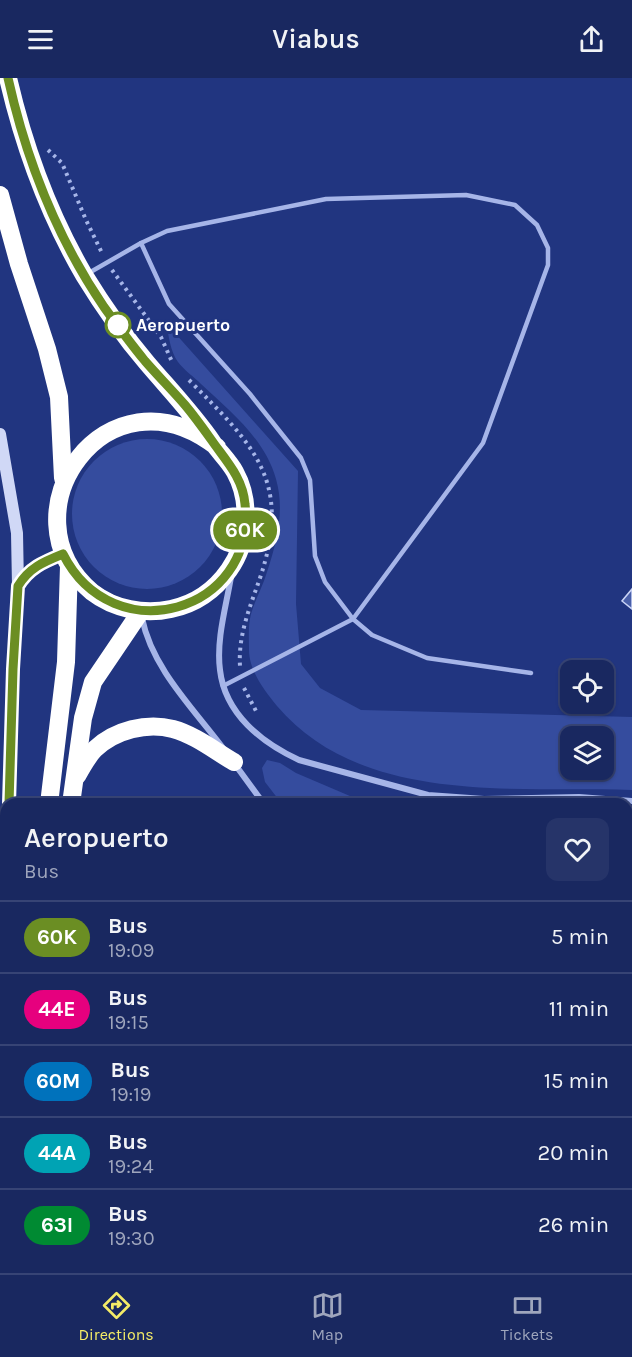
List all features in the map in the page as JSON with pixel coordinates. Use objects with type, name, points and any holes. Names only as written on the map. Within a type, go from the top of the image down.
[{"type":"highway","points":[[8,78],[38,181],[52,214],[85,275],[124,334],[184,404],[217,447],[236,473],[245,503],[244,535],[233,564],[213,588],[201,598],[172,609],[141,611],[117,606],[95,595],[83,584],[66,560],[57,535],[55,516],[57,496],[71,463],[94,439],[117,428],[141,422],[157,421],[182,426],[204,437],[217,447]]},
{"type":"highway","points":[[0,195],[19,264],[47,349],[59,397],[63,478]]},
{"type":"highway","points":[[50,798],[66,662],[66,560]]},
{"type":"highway","points":[[72,798],[86,702],[93,682],[141,611]]},
{"type":"highway","points":[[74,780],[94,750],[105,741],[133,729],[151,726],[173,729],[234,762]]},
{"type":"street","points":[[0,434],[17,533],[18,586],[9,798]]},
{"type":"street","points":[[18,586],[31,569],[43,562],[66,560]]},
{"type":"street","points":[[233,564],[219,655],[223,686],[232,705],[245,723],[270,745],[299,760],[428,795],[470,798]]},
{"type":"street","points":[[141,611],[146,635],[154,653],[260,798]]},
{"type":"lane","points":[[85,275],[167,231],[326,199],[466,195],[515,206],[537,225],[548,248],[548,266],[483,443],[353,619],[223,686]]},
{"type":"lane","points":[[141,243],[169,304],[250,394],[301,458],[310,480],[315,556],[325,582],[353,619],[372,635],[427,658],[531,673]]},
{"type":"shaded area","points":[[166,323],[298,471],[296,604],[301,664],[320,688],[361,710],[632,717],[632,790],[491,788],[442,784],[396,775],[352,761],[312,738],[277,706],[263,687],[252,666],[249,637],[251,614],[277,538],[280,502],[276,479],[264,451],[255,438],[186,371],[175,358]]},
{"type":"shaded area","points":[[147,439],[176,444],[189,451],[200,461],[210,472],[217,485],[222,514],[217,543],[210,556],[200,567],[189,577],[176,584],[147,589],[118,584],[105,577],[94,567],[84,556],[77,543],[72,514],[77,485],[84,472],[94,461],[105,451],[118,444]]},
{"type":"shaded area","points":[[267,760],[280,763],[296,773],[355,798],[277,798],[265,782],[262,768]]},
{"type":"building","points":[[632,589],[632,609],[622,601]]},
{"type":"bus line","name":"60K","points":[[8,78],[38,181],[68,245],[103,305],[124,334],[199,422],[227,459],[242,488],[246,519],[240,550],[224,577],[201,598],[172,609],[156,612],[141,611],[110,603],[95,595],[83,584],[63,554],[31,569],[24,577],[18,586],[9,798]]},
{"type":"place","name":"Aeropuerto","points":[[118,325]]}]
